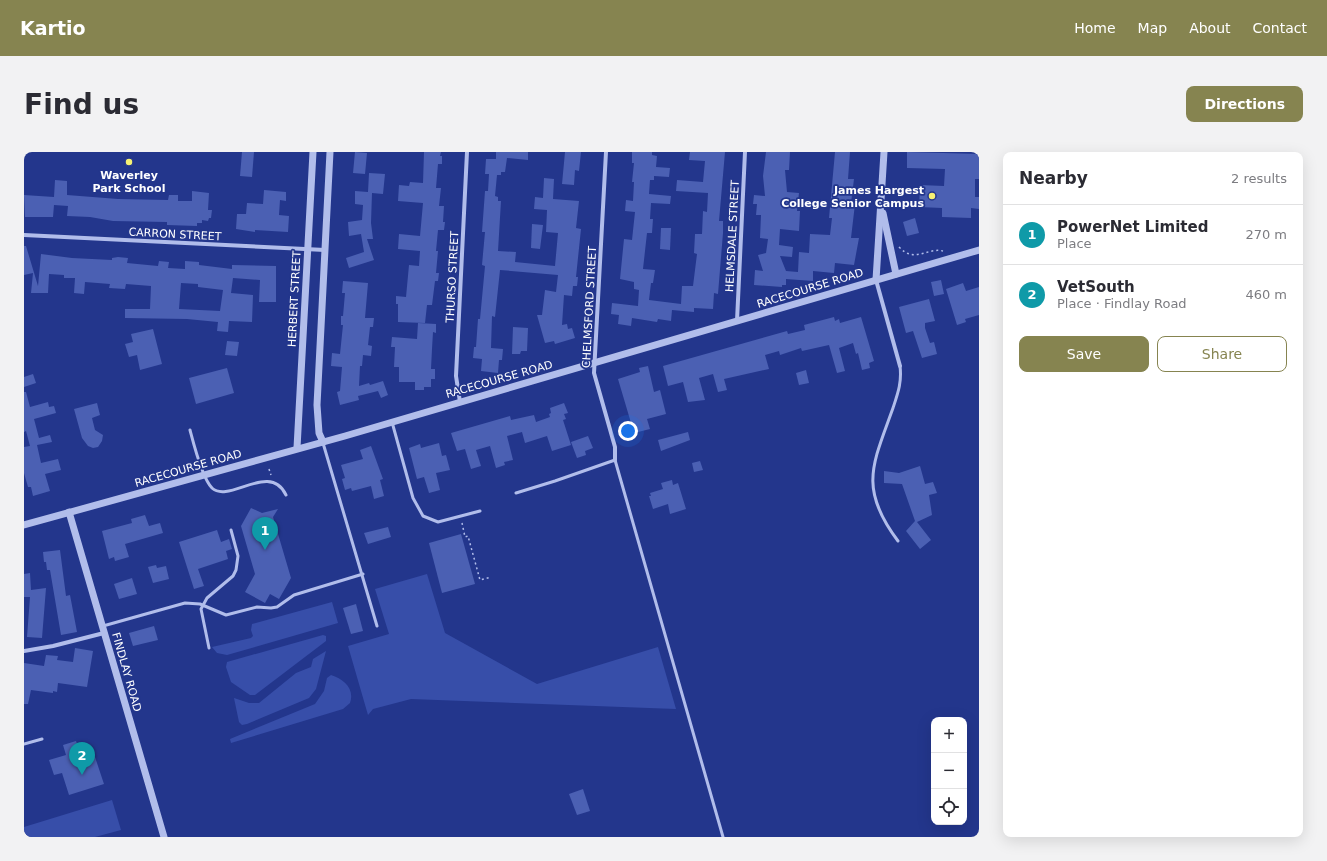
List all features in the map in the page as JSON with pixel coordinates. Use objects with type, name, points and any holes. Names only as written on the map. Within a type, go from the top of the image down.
[{"type":"street","name":"HERBERT STREET","points":[[297,448],[313,152]]},
{"type":"street","points":[[323,442],[319,433],[317,405],[330,152]]},
{"type":"street","name":"THURSO STREET","points":[[460,402],[456,376],[467,152]]},
{"type":"street","name":"CHELMSFORD STREET","points":[[606,152],[594,373],[615,447],[614,460]]},
{"type":"street","name":"HELMSDALE STREET","points":[[737,321],[745,152]]},
{"type":"street","points":[[884,152],[876,280],[900,366]]},
{"type":"street","points":[[881,207],[896,274]]},
{"type":"street","name":"CARRON STREET","points":[[24,235],[325,250]]},
{"type":"street","name":"RACECOURSE ROAD","points":[[24,525],[323,442],[979,250]]},
{"type":"street","name":"FINDLAY ROAD","points":[[69,512],[164,837]]},
{"type":"street","points":[[24,651],[49,647],[103,629]]},
{"type":"lane","points":[[898,541],[886,525],[872,486],[873,466],[901,384],[900,366]]},
{"type":"lane","points":[[392,422],[413,498],[423,516],[430,520],[442,522],[480,512]]},
{"type":"lane","points":[[190,430],[209,485],[217,491],[223,492],[265,482],[282,489],[286,495]]},
{"type":"lane","points":[[323,442],[363,574],[377,626]]},
{"type":"lane","points":[[516,493],[614,460],[723,837]]},
{"type":"lane","points":[[209,648],[201,613],[202,604],[234,576],[238,556],[231,530]]},
{"type":"lane","points":[[103,629],[185,603],[202,604],[226,615],[257,607],[277,607],[294,595],[363,574]]},
{"type":"lane","points":[[24,744],[42,739]]},
{"type":"path","points":[[888,233],[899,247],[908,254],[918,255],[938,250],[958,256]]},
{"type":"path","points":[[269,469],[271,476]]},
{"type":"path","points":[[462,523],[465,537],[468,536],[480,580],[491,577]]},
{"type":"shaded area","points":[[427,574],[445,633],[537,684],[658,647],[676,709],[411,699],[373,709],[368,715],[348,646],[389,634],[375,589]]},
{"type":"shaded area","points":[[332,602],[338,623],[227,655],[217,653],[212,647],[251,638],[253,636],[251,630],[252,624]]},
{"type":"shaded area","points":[[323,635],[326,636],[326,641],[255,695],[250,695],[231,682],[226,667],[227,662]]},
{"type":"shaded area","points":[[326,651],[316,689],[309,698],[247,724],[242,725],[239,722],[234,698],[249,703],[259,703],[296,673],[311,667],[313,659]]},
{"type":"shaded area","points":[[331,675],[340,679],[350,689],[350,703],[343,709],[231,743],[230,739],[315,704],[324,691],[327,678]]},
{"type":"shaded area","points":[[112,800],[121,830],[95,837],[24,837],[24,827]]},
{"type":"building","points":[[242,152],[254,152],[252,177],[240,176]]},
{"type":"building","points":[[355,152],[367,153],[365,174],[353,173]]},
{"type":"building","points":[[424,152],[441,152],[440,156],[442,156],[442,164],[438,164],[436,188],[441,188],[439,206],[444,206],[443,222],[445,222],[444,230],[438,230],[436,273],[439,273],[438,281],[435,281],[432,305],[427,305],[425,323],[398,322],[398,304],[396,304],[396,296],[406,297],[409,265],[419,266],[420,251],[398,249],[399,234],[420,236],[423,203],[398,201],[399,185],[409,186],[410,182],[423,183]]},
{"type":"building","points":[[496,152],[528,152],[528,160],[507,158],[505,172],[501,172],[501,175],[497,175],[495,196],[498,197],[498,201],[501,201],[498,251],[516,252],[515,262],[555,266],[558,233],[546,232],[547,210],[534,209],[535,197],[543,198],[544,178],[554,179],[553,199],[579,201],[576,228],[581,229],[576,277],[578,277],[577,286],[573,286],[572,296],[564,295],[562,325],[567,324],[568,329],[572,328],[575,338],[555,344],[554,341],[545,343],[537,315],[542,315],[545,290],[556,292],[558,275],[500,270],[495,317],[492,316],[491,348],[503,349],[502,360],[499,360],[498,373],[481,371],[482,359],[473,358],[474,347],[476,347],[478,319],[480,319],[485,266],[482,265],[485,232],[482,232],[485,191],[488,191],[489,174],[485,174],[486,159],[496,159]]},
{"type":"building","points":[[565,152],[581,152],[579,171],[575,170],[574,185],[562,184]]},
{"type":"building","points":[[632,152],[652,152],[652,155],[657,156],[656,167],[670,168],[669,177],[654,176],[654,180],[650,180],[649,194],[671,196],[670,204],[651,203],[650,219],[653,219],[652,233],[647,233],[643,269],[655,270],[653,283],[651,283],[649,300],[681,304],[682,286],[693,286],[697,254],[694,253],[695,234],[702,234],[703,211],[707,212],[708,193],[676,191],[677,180],[703,182],[705,161],[689,160],[690,152],[725,152],[719,221],[723,221],[723,233],[718,294],[714,293],[713,309],[694,308],[694,312],[672,310],[671,321],[658,319],[657,322],[632,318],[631,326],[618,324],[619,315],[611,314],[612,303],[638,306],[639,290],[634,289],[634,282],[620,279],[624,239],[632,240],[635,212],[625,211],[626,200],[633,201],[634,182],[632,182],[634,163],[632,163]]},
{"type":"building","points":[[766,152],[790,152],[789,170],[785,170],[787,192],[799,193],[797,211],[800,211],[799,231],[780,229],[779,245],[793,247],[792,257],[780,256],[786,271],[798,272],[799,252],[809,253],[810,234],[830,235],[832,218],[829,218],[835,152],[850,152],[848,179],[854,179],[851,203],[855,204],[851,238],[859,238],[854,265],[835,263],[834,273],[813,271],[813,281],[786,279],[786,285],[782,285],[782,287],[754,285],[755,270],[763,271],[758,255],[766,253],[768,239],[760,238],[761,215],[756,215],[757,204],[753,204],[754,195],[765,196],[763,176]]},
{"type":"building","points":[[907,152],[979,154],[979,179],[975,179],[975,197],[979,197],[979,209],[971,208],[971,218],[942,217],[942,208],[919,207],[920,185],[944,186],[945,169],[907,168]]},
{"type":"building","points":[[369,173],[385,174],[383,194],[372,193],[371,223],[373,239],[367,239],[374,260],[349,268],[346,258],[364,252],[361,234],[349,236],[348,222],[362,220],[363,205],[355,204],[355,191],[368,192]]},
{"type":"building","points":[[55,180],[67,181],[67,195],[118,199],[168,200],[169,195],[178,195],[178,201],[192,201],[192,191],[209,193],[208,210],[212,210],[211,218],[209,218],[208,221],[202,220],[202,223],[197,223],[197,226],[167,225],[167,222],[113,221],[90,217],[67,216],[68,206],[54,205],[53,217],[25,217],[24,195],[54,197]]},
{"type":"building","points":[[264,190],[286,192],[286,201],[280,200],[279,215],[289,216],[288,232],[255,230],[255,232],[236,229],[237,214],[246,214],[247,203],[263,204]]},
{"type":"building","points":[[915,218],[919,233],[907,236],[903,222]]},
{"type":"building","points":[[532,224],[543,225],[540,249],[531,248]]},
{"type":"building","points":[[661,228],[671,228],[670,250],[660,249]]},
{"type":"building","points":[[24,246],[26,246],[38,286],[41,254],[72,258],[112,260],[112,258],[118,257],[128,258],[127,263],[158,266],[159,261],[169,262],[168,268],[185,269],[185,261],[199,262],[199,265],[232,269],[232,265],[276,266],[276,302],[259,302],[260,280],[233,278],[231,293],[253,295],[252,322],[229,321],[228,332],[217,331],[218,322],[187,319],[125,318],[125,309],[150,309],[151,286],[126,284],[125,289],[109,288],[110,284],[85,282],[84,294],[74,293],[75,278],[64,278],[64,275],[49,274],[48,293],[31,293],[33,273],[24,275]],"holes":[[[181,283],[198,284],[198,287],[223,290],[220,311],[179,309]]]},
{"type":"building","points":[[941,280],[944,294],[934,296],[931,282]]},
{"type":"building","points":[[343,281],[368,283],[365,318],[374,318],[373,327],[370,327],[368,345],[372,346],[371,356],[363,355],[362,366],[360,366],[359,386],[369,383],[370,385],[383,381],[388,395],[381,398],[378,391],[358,396],[359,400],[340,405],[337,392],[340,391],[342,367],[331,366],[332,353],[340,354],[343,325],[341,325],[341,316],[343,316],[345,293],[342,293]]},
{"type":"building","points":[[963,283],[966,291],[979,287],[979,315],[965,319],[966,322],[957,325],[946,289]]},
{"type":"building","points":[[929,299],[935,321],[925,323],[925,328],[930,343],[934,342],[937,354],[922,358],[913,331],[906,333],[899,307]]},
{"type":"building","points":[[834,317],[835,321],[839,319],[840,323],[861,317],[874,361],[869,363],[870,368],[862,370],[858,353],[856,354],[853,343],[839,348],[845,371],[837,373],[829,345],[802,351],[801,348],[780,355],[779,351],[765,355],[769,369],[724,379],[727,390],[718,392],[713,374],[699,378],[705,400],[688,402],[683,382],[668,386],[663,366],[787,331],[788,334],[805,330],[804,325]]},
{"type":"building","points":[[418,323],[436,324],[436,333],[433,332],[431,369],[435,369],[435,379],[431,379],[431,387],[424,387],[424,390],[415,390],[415,382],[399,382],[399,367],[394,367],[395,347],[391,347],[392,337],[417,339]]},
{"type":"building","points":[[513,327],[528,328],[527,351],[521,351],[520,354],[512,354]]},
{"type":"building","points":[[153,329],[162,364],[140,370],[137,355],[129,357],[125,344],[133,342],[131,334]]},
{"type":"building","points":[[227,341],[239,342],[237,356],[225,355]]},
{"type":"building","points":[[648,366],[654,392],[660,390],[666,414],[647,419],[650,429],[634,433],[618,379],[640,372],[639,368]]},
{"type":"building","points":[[227,368],[234,393],[196,404],[189,378]]},
{"type":"building","points":[[806,370],[809,383],[799,385],[796,373]]},
{"type":"building","points":[[33,374],[36,383],[24,387],[24,377]]},
{"type":"building","points":[[24,392],[26,392],[30,407],[48,402],[49,407],[54,406],[56,413],[34,419],[39,438],[50,435],[52,442],[37,445],[41,463],[58,459],[61,470],[45,474],[50,491],[33,496],[31,487],[28,487],[24,473],[24,447],[30,446],[26,431],[24,432]]},
{"type":"building","points":[[97,403],[100,415],[92,418],[95,430],[103,435],[102,441],[98,447],[93,448],[88,446],[82,438],[74,409]]},
{"type":"building","points":[[564,403],[568,413],[564,414],[566,419],[563,420],[571,445],[552,451],[547,436],[525,443],[522,432],[507,436],[513,460],[504,462],[505,465],[496,468],[490,446],[476,450],[481,466],[471,469],[465,449],[457,451],[451,433],[510,416],[511,420],[534,415],[536,422],[550,417],[550,408]]},
{"type":"building","points":[[688,432],[690,440],[661,451],[658,440]]},
{"type":"building","points":[[588,436],[593,448],[585,451],[586,455],[577,458],[571,442]]},
{"type":"building","points":[[439,443],[442,456],[446,455],[450,470],[436,473],[440,490],[429,493],[424,477],[417,479],[409,448],[420,444],[421,448]]},
{"type":"building","points":[[371,446],[383,479],[380,480],[384,496],[374,499],[371,486],[352,491],[351,488],[345,490],[342,479],[345,478],[341,465],[363,459],[360,450]]},
{"type":"building","points":[[700,461],[703,470],[694,472],[692,463]]},
{"type":"building","points":[[920,466],[925,484],[933,482],[937,493],[929,495],[932,515],[917,522],[931,540],[920,549],[906,531],[915,521],[902,484],[884,483],[884,471],[899,473]]},
{"type":"building","points":[[672,480],[673,485],[678,483],[686,509],[670,514],[668,504],[653,509],[649,496],[651,496],[650,493],[663,489],[661,483]]},
{"type":"building","points":[[251,508],[262,513],[278,509],[273,517],[291,578],[279,599],[270,594],[265,603],[245,592],[255,574],[241,526]]},
{"type":"building","points":[[145,515],[149,526],[160,523],[163,533],[125,544],[129,557],[115,561],[114,557],[109,559],[102,531],[132,523],[131,519]]},
{"type":"building","points":[[388,527],[391,537],[368,544],[364,533]]},
{"type":"building","points":[[217,530],[221,542],[229,539],[232,549],[226,551],[228,559],[198,569],[204,586],[194,589],[179,542]]},
{"type":"building","points":[[461,534],[475,584],[442,593],[429,543]]},
{"type":"building","points":[[60,550],[66,596],[70,595],[77,632],[61,635],[50,570],[47,570],[43,552]]},
{"type":"building","points":[[156,565],[157,568],[166,566],[169,579],[153,583],[148,567]]},
{"type":"building","points":[[30,573],[31,590],[46,588],[42,638],[27,637],[30,597],[24,597],[24,574]]},
{"type":"building","points":[[132,578],[137,594],[119,599],[114,584]]},
{"type":"building","points":[[356,604],[363,631],[351,634],[343,608]]},
{"type":"building","points":[[154,626],[158,640],[133,646],[129,633]]},
{"type":"building","points":[[75,648],[93,651],[87,687],[58,683],[57,692],[53,691],[53,693],[31,690],[28,704],[24,704],[24,663],[44,666],[46,655],[58,656],[57,660],[73,662]]},
{"type":"building","points":[[76,741],[82,758],[94,754],[104,784],[69,795],[62,773],[54,775],[49,760],[66,755],[63,745]]},
{"type":"building","points":[[583,789],[590,811],[577,815],[569,794]]},
{"type":"place","name":"Waverley Park School","points":[[129,162]]},
{"type":"place","name":"James Hargest College Senior Campus","points":[[932,196]]},
{"type":"place","name":"PowerNet Limited","points":[[265,550]]},
{"type":"place","name":"VetSouth","points":[[82,775]]}]
